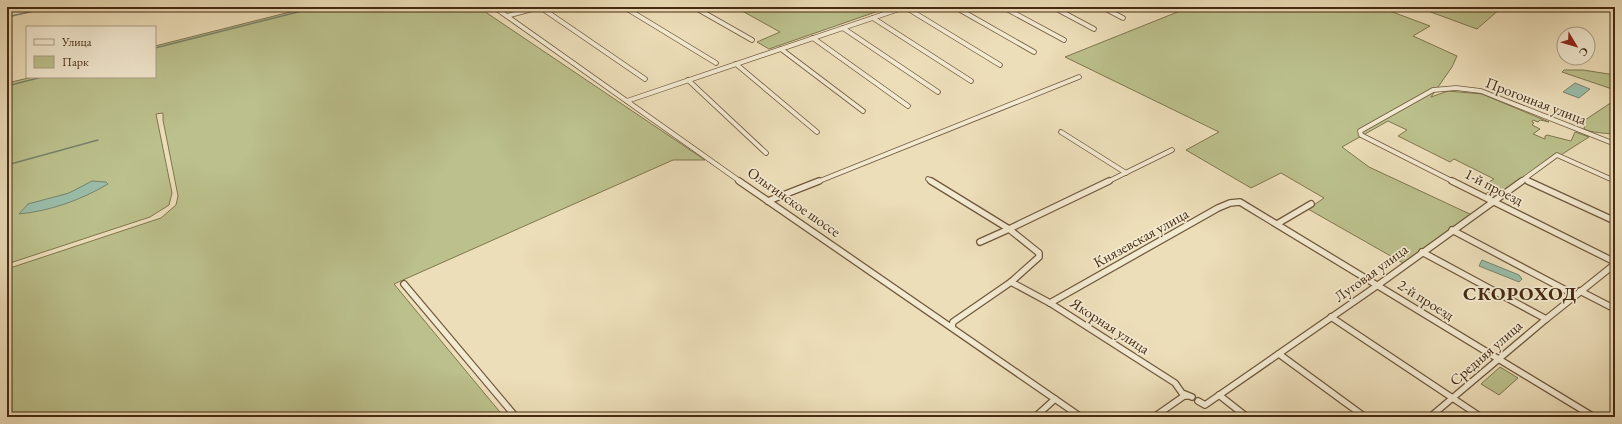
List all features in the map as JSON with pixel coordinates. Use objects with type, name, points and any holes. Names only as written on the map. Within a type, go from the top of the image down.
[{"type":"street","name":"Ольгинское шоссе","points":[[494,7],[768,201],[1081,417]]},
{"type":"street","points":[[507,16],[540,7],[645,79]]},
{"type":"street","points":[[624,7],[716,63]]},
{"type":"street","points":[[694,7],[752,40]]},
{"type":"street","points":[[627,101],[905,7],[1000,65]]},
{"type":"street","points":[[955,7],[1034,52]]},
{"type":"street","points":[[1003,7],[1064,40]]},
{"type":"street","points":[[1053,7],[1094,28]]},
{"type":"street","points":[[1102,7],[1123,18]]},
{"type":"street","points":[[873,18],[971,81]]},
{"type":"street","points":[[844,28],[938,92]]},
{"type":"street","points":[[813,38],[908,106]]},
{"type":"street","points":[[781,49],[863,111]]},
{"type":"street","points":[[736,64],[817,132]]},
{"type":"street","points":[[768,201],[1079,77]]},
{"type":"street","points":[[688,80],[766,153]]},
{"type":"street","name":"1-й проезд","points":[[1471,89],[1443,88],[1433,90],[1360,131],[1361,135],[1493,200],[1615,263]]},
{"type":"street","name":"Прогонная улица","points":[[1471,89],[1481,91],[1615,144]]},
{"type":"street","points":[[1061,132],[1126,173]]},
{"type":"street","points":[[980,242],[1172,150]]},
{"type":"street","name":"Луговая улица","points":[[1154,417],[1184,396],[1205,404],[1220,395],[1378,285],[1557,155],[1615,181]]},
{"type":"street","points":[[928,179],[1009,229],[1039,253],[1039,257],[1010,282],[953,322],[952,327]]},
{"type":"street","points":[[1525,179],[1615,221]]},
{"type":"street","name":"Князевская улица","points":[[1050,303],[1218,208],[1234,202],[1246,204]]},
{"type":"street","name":"2-й проезд","points":[[1246,204],[1594,417]]},
{"type":"street","points":[[1277,224],[1311,204]]},
{"type":"street","points":[[1452,230],[1578,293],[1615,309]]},
{"type":"street","points":[[1422,252],[1546,319]]},
{"type":"street","name":"Средняя улица","points":[[1430,417],[1497,359],[1615,263]]},
{"type":"street","name":"Якорная улица","points":[[1010,282],[1050,303],[1175,383],[1182,393],[1195,399]]},
{"type":"street","points":[[404,284],[516,417]]},
{"type":"street","points":[[1331,318],[1452,399],[1482,417]]},
{"type":"street","points":[[1279,354],[1365,417]]},
{"type":"street","points":[[1220,395],[1247,417]]},
{"type":"street","points":[[1035,417],[1055,399]]},
{"type":"green space","points":[[310,7],[478,7],[705,160],[673,160],[394,284],[504,417],[7,417],[7,269],[161,218],[176,205],[178,196],[163,120],[163,113],[156,114],[172,193],[169,205],[150,217],[7,264],[7,83],[29,78],[156,78],[156,46]]},
{"type":"green space","points":[[735,7],[890,7],[769,49],[757,42],[780,32]]},
{"type":"green space","points":[[1190,7],[1379,7],[1430,26],[1413,36],[1457,56],[1452,67],[1431,97],[1448,91],[1482,94],[1549,122],[1540,120],[1538,122],[1533,120],[1532,122],[1534,123],[1532,125],[1540,129],[1533,134],[1545,139],[1545,136],[1547,135],[1571,141],[1575,132],[1589,137],[1492,199],[1483,195],[1493,190],[1484,185],[1494,179],[1454,159],[1450,162],[1398,136],[1407,130],[1388,121],[1342,147],[1369,167],[1472,215],[1408,263],[1403,263],[1308,209],[1324,198],[1281,173],[1251,188],[1186,150],[1219,132],[1065,57]]},
{"type":"green space","points":[[1417,7],[1500,7],[1501,8],[1477,29]]},
{"type":"green space","points":[[1564,70],[1583,70],[1615,75],[1615,90],[1562,72]]},
{"type":"green space","points":[[1615,100],[1615,135],[1592,132],[1584,129],[1585,120]]},
{"type":"green space","points":[[1500,367],[1518,378],[1499,395],[1481,384]]},
{"type":"shaded area","points":[[1575,83],[1590,89],[1579,98],[1563,92]]},
{"type":"shaded area","points":[[92,181],[106,182],[108,184],[65,204],[31,213],[19,214],[28,204],[69,193]]},
{"type":"shaded area","points":[[1482,260],[1519,275],[1522,279],[1519,282],[1479,266]]},
{"type":"waterway","points":[[7,17],[52,7]]},
{"type":"waterway","points":[[156,48],[318,7]]},
{"type":"waterway","points":[[7,86],[38,78]]},
{"type":"waterway","points":[[7,165],[98,140]]},
{"type":"district","name":"СКОРОХОД","points":[[1520,293]]}]
